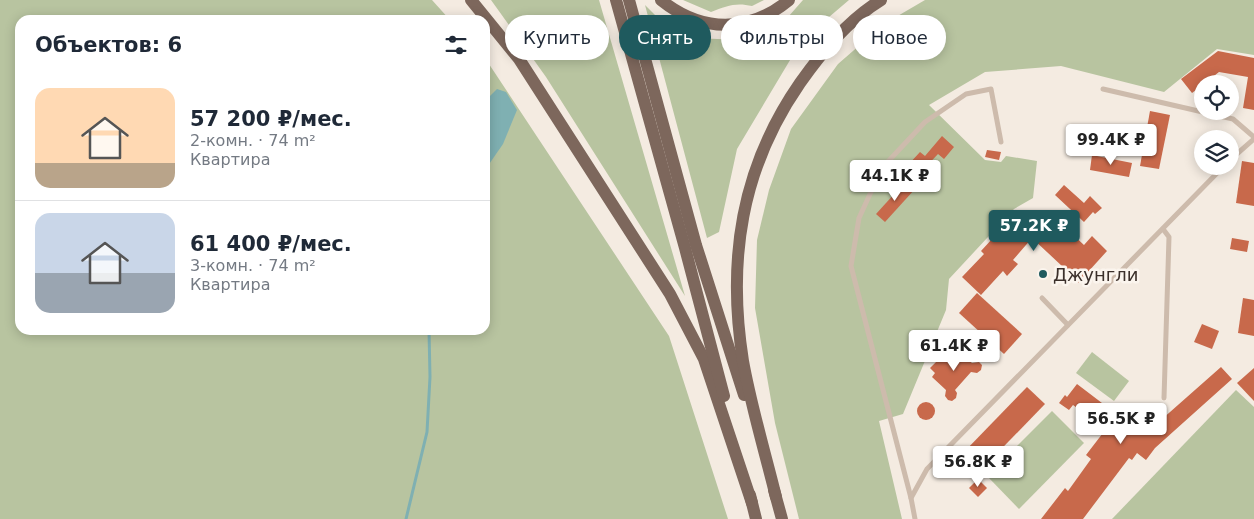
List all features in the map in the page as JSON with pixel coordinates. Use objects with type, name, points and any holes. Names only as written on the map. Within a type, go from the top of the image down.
[{"type":"main road","points":[[471,0],[483,15]]},
{"type":"main road","points":[[616,0],[685,248],[756,519]]},
{"type":"main road","points":[[629,0],[696,245],[776,497]]},
{"type":"main road","points":[[661,0],[672,9],[693,19],[718,25],[742,24],[766,16],[789,0]]},
{"type":"main road","points":[[782,519],[744,362],[737,310],[737,257],[742,218],[751,183],[765,145],[785,105],[820,54],[867,9],[881,0]]},
{"type":"main road","points":[[490,24],[519,60],[670,294],[704,360],[752,503]]},
{"type":"lane","points":[[915,519],[851,266],[859,218],[882,168],[925,122],[966,94],[992,89],[1001,142]]},
{"type":"lane","points":[[1103,89],[1233,119],[1254,138],[1239,152]]},
{"type":"lane","points":[[911,498],[927,469],[1032,365],[1068,325],[1215,175]]},
{"type":"lane","points":[[1163,229],[1169,237],[1164,398]]},
{"type":"lane","points":[[1042,298],[1068,325]]},
{"type":"green space","points":[[0,0],[432,0],[446,15],[15,15],[15,335],[490,335],[490,66],[669,336],[728,519],[0,519]]},
{"type":"green space","points":[[491,0],[599,0],[603,15],[505,15],[505,20]]},
{"type":"green space","points":[[683,0],[764,0],[752,6],[731,5],[711,12]]},
{"type":"green space","points":[[803,0],[849,0],[831,15],[790,15]]},
{"type":"green space","points":[[925,0],[1254,0],[1254,55],[1217,49],[1164,92],[1061,66],[985,72],[929,105],[985,160],[1001,162],[1006,156],[1037,161],[1033,198],[1014,209],[949,279],[946,310],[903,414],[879,421],[902,519],[799,519],[775,423],[755,308],[757,240],[769,190],[791,129],[838,64],[853,51],[853,60],[946,60],[946,15],[899,15]]},
{"type":"green space","points":[[645,5],[655,15],[648,15]]},
{"type":"green space","points":[[609,34],[685,296],[534,60],[609,60]]},
{"type":"green space","points":[[711,39],[721,39],[721,60],[790,60],[737,149],[719,232],[707,238],[660,60],[711,60]]},
{"type":"green space","points":[[1092,352],[1129,381],[1114,401],[1076,373]]},
{"type":"green space","points":[[1236,390],[1254,407],[1254,519],[1112,519]]},
{"type":"green space","points":[[1052,411],[1084,443],[1019,509],[987,476]]},
{"type":"water","points":[[497,89],[506,92],[517,110],[503,144],[490,163],[490,96]]},
{"type":"building","points":[[1218,51],[1254,58],[1254,110],[1243,108],[1248,77],[1219,72],[1215,75],[1194,75],[1194,91],[1192,93],[1181,79]]},
{"type":"building","points":[[1150,111],[1170,115],[1159,169],[1140,166]]},
{"type":"building","points":[[942,136],[954,147],[944,159],[938,154],[919,174],[908,165],[920,152],[925,156]]},
{"type":"building","points":[[987,150],[1001,152],[999,160],[985,157]]},
{"type":"building","points":[[1092,155],[1132,163],[1129,177],[1090,170]]},
{"type":"building","points":[[1242,161],[1254,163],[1254,206],[1236,203]]},
{"type":"building","points":[[906,181],[915,189],[885,222],[876,214]]},
{"type":"building","points":[[1064,185],[1084,203],[1090,196],[1102,208],[1095,214],[1093,212],[1084,222],[1055,195]]},
{"type":"building","points":[[1041,216],[1050,224],[1055,218],[1084,245],[1092,236],[1107,251],[1078,283],[1032,238],[1013,260],[1018,264],[1007,276],[1003,271],[981,295],[962,277],[984,254],[981,251],[992,239],[995,241],[1010,225],[1013,228],[1022,219],[1031,227]]},
{"type":"building","points":[[1232,238],[1249,241],[1247,252],[1230,249]]},
{"type":"building","points":[[977,293],[1022,334],[1004,354],[959,313]]},
{"type":"building","points":[[1243,298],[1254,300],[1254,336],[1238,333]]},
{"type":"building","points":[[1202,324],[1219,331],[1212,349],[1194,342]]},
{"type":"building","points":[[957,349],[972,363],[979,362],[982,365],[981,370],[977,373],[971,372],[955,390],[957,393],[956,398],[952,401],[948,400],[945,396],[946,390],[932,377],[935,373],[930,368],[943,355],[948,360]]},
{"type":"building","points":[[1221,367],[1232,379],[1155,448],[1146,460],[1137,453],[1132,460],[1129,458],[1083,519],[1041,519],[1065,488],[1068,491],[1091,459],[1086,455],[1106,429],[1073,405],[1069,410],[1059,403],[1065,395],[1067,397],[1077,384],[1144,435]]},
{"type":"building","points":[[1254,368],[1254,401],[1237,383]]},
{"type":"building","points":[[1027,387],[1045,404],[981,470],[963,453]]},
{"type":"building","points":[[926,402],[932,405],[935,411],[932,417],[926,420],[920,417],[917,411],[920,405]]},
{"type":"building","points":[[978,479],[987,488],[978,497],[969,488]]},
{"type":"waterway","points":[[406,519],[427,432],[430,377],[429,335]]},
{"type":"place","name":"Джунгли","points":[[1043,274]]}]
